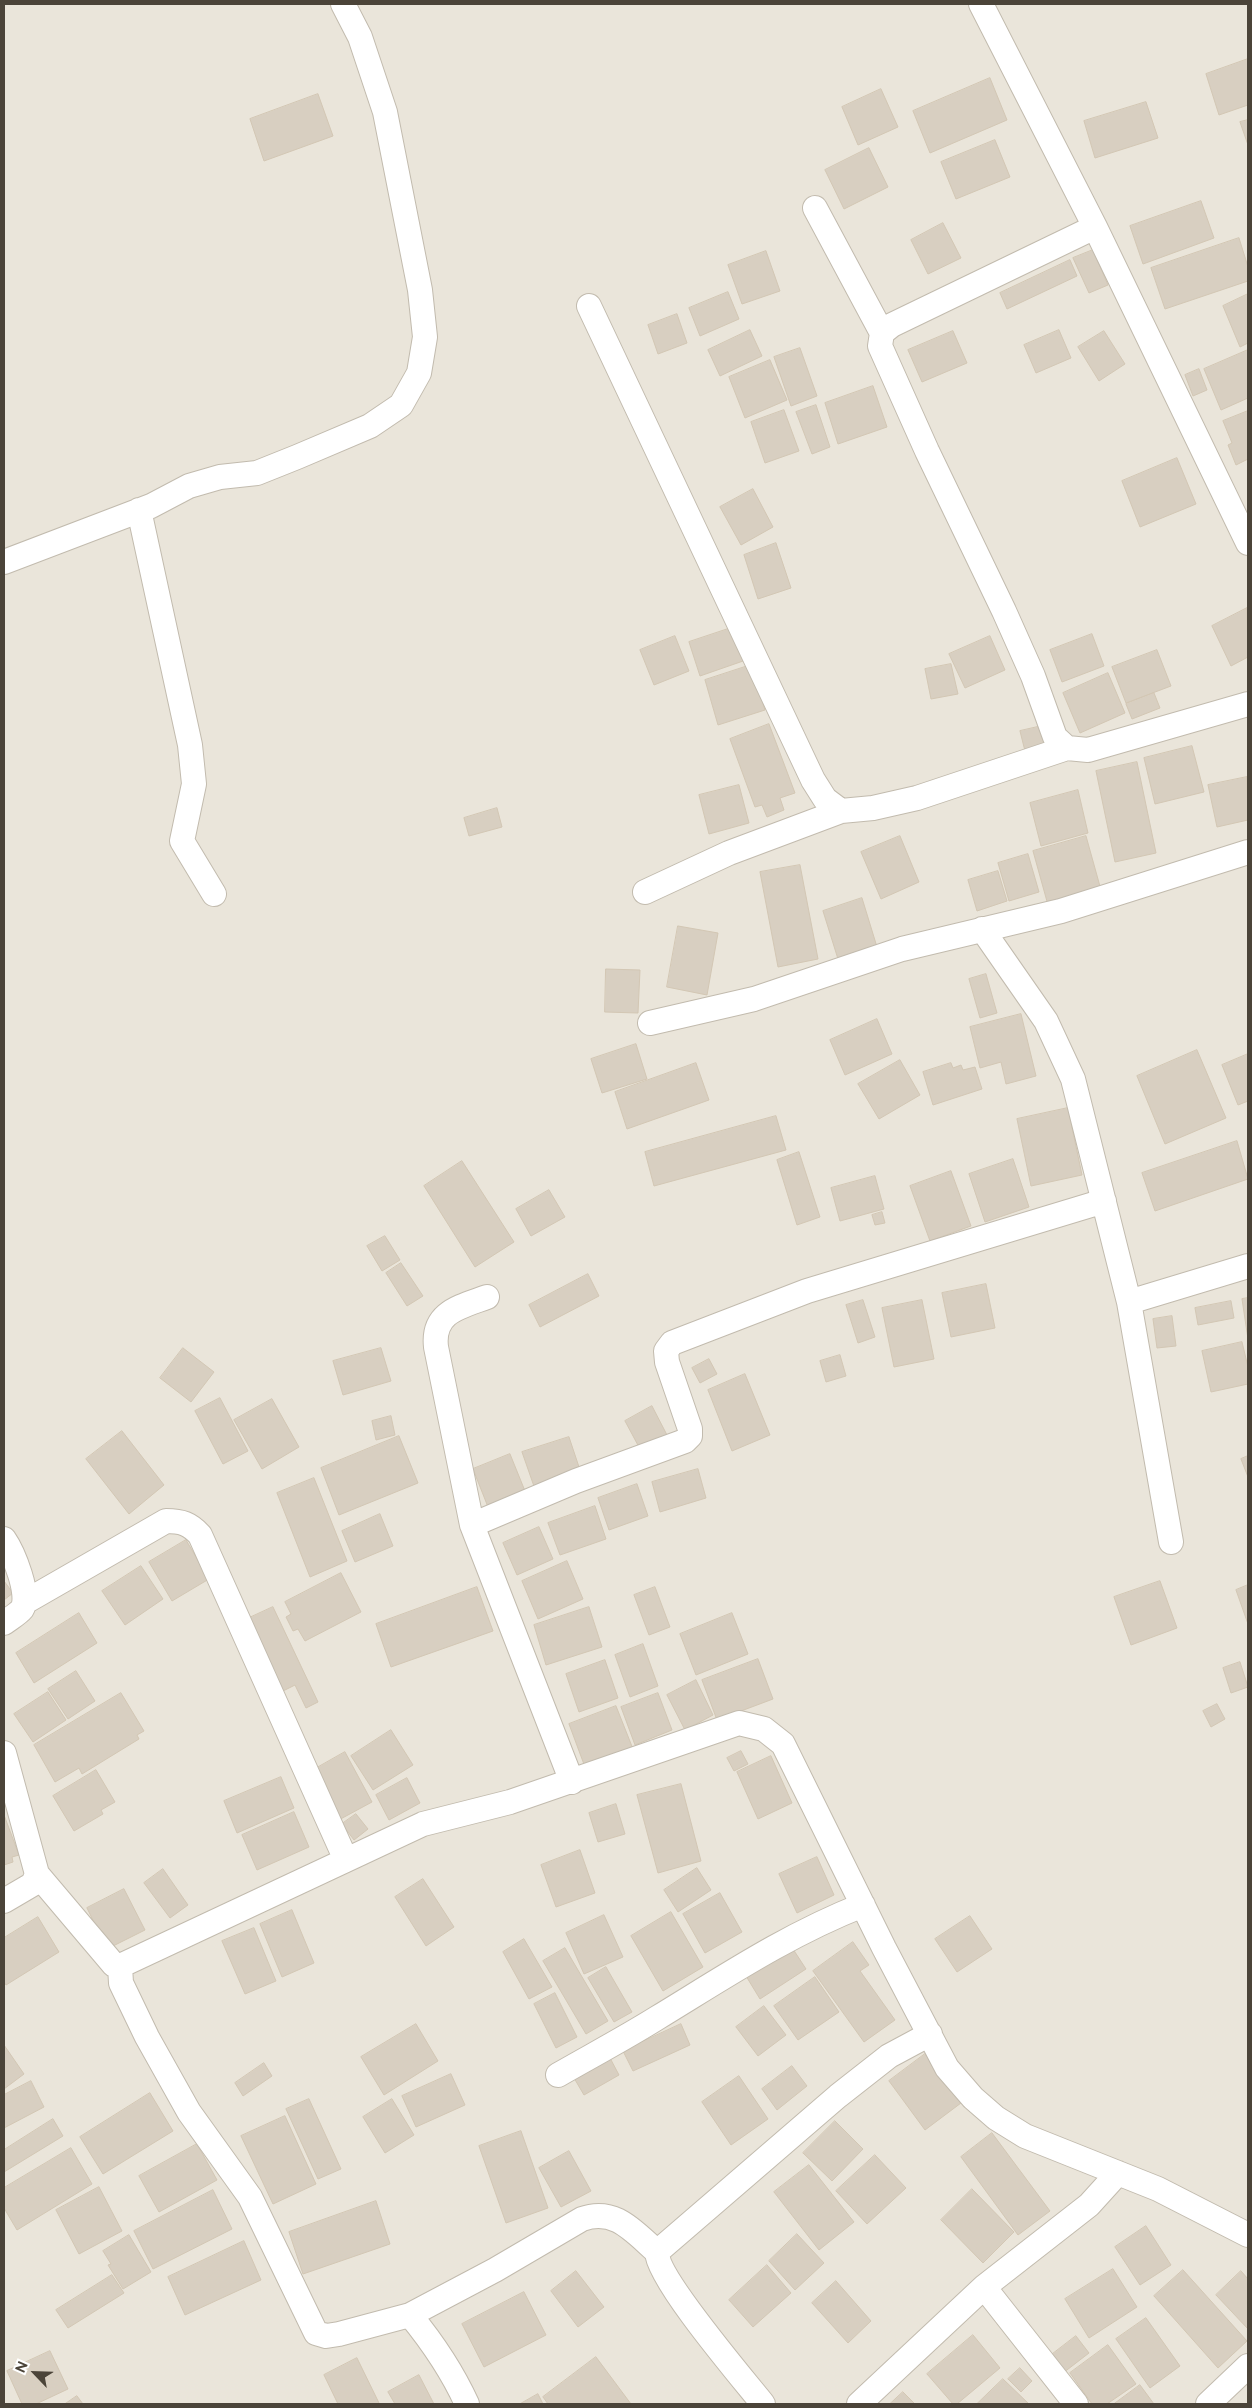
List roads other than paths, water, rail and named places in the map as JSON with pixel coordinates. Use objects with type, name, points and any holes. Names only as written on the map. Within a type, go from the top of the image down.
[{"type":"street","points":[[4,562],[139,510],[189,486],[220,477],[256,473],[370,426],[401,405],[418,374],[425,337],[420,290],[385,112],[360,37],[343,4]]},
{"type":"street","points":[[981,4],[1095,227],[1248,543]]},
{"type":"street","points":[[815,208],[882,334],[880,346],[1019,644],[1033,676],[1054,737],[1067,748]]},
{"type":"street","points":[[882,334],[905,319],[1095,227]]},
{"type":"street","points":[[588,306],[813,780],[825,799],[841,810]]},
{"type":"street","points":[[139,510],[190,745],[194,784],[182,841],[214,894]]},
{"type":"street","points":[[645,892],[730,853],[841,810],[873,808],[917,798],[1067,748],[1088,750],[1248,704]]},
{"type":"street","points":[[650,1023],[754,999],[902,949],[1061,911],[1248,852]]},
{"type":"street","points":[[982,929],[1046,1021],[1073,1079],[1129,1302],[1171,1542]]},
{"type":"street","points":[[472,1525],[576,1481],[685,1441],[690,1436],[690,1429],[667,1362],[666,1351],[672,1343],[807,1291],[1104,1202]]},
{"type":"street","points":[[1129,1302],[1248,1266]]},
{"type":"street","points":[[487,1297],[448,1312],[438,1326],[435,1337],[472,1525],[572,1782]]},
{"type":"street","points":[[25,1602],[166,1521],[178,1521],[190,1525],[200,1535],[346,1860]]},
{"type":"street","points":[[4,1539],[16,1561],[25,1602],[22,1610],[4,1623]]},
{"type":"street","points":[[4,1752],[36,1874],[114,1965],[120,1966],[423,1824],[510,1802],[739,1723],[764,1729],[783,1744],[787,1751],[863,1905],[947,2068],[973,2098],[996,2118],[1026,2136],[1158,2189],[1248,2235]]},
{"type":"street","points":[[4,1901],[33,1884],[36,1874]]},
{"type":"street","points":[[558,2075],[654,2020],[777,1944],[819,1923],[863,1905]]},
{"type":"street","points":[[120,1966],[121,1983],[147,2037],[190,2112],[250,2197],[316,2333],[326,2336],[339,2334],[410,2315],[495,2270],[582,2219],[594,2214],[606,2215],[617,2220],[657,2252],[658,2261],[674,2289],[763,2404]]},
{"type":"street","points":[[657,2252],[846,2090],[889,2056],[930,2034]]},
{"type":"street","points":[[859,2404],[984,2287],[1089,2205],[1118,2173]]},
{"type":"street","points":[[984,2287],[1076,2404]]},
{"type":"street","points":[[410,2315],[432,2341],[450,2370],[467,2404]]},
{"type":"street","points":[[1210,2403],[1248,2366]]}]
